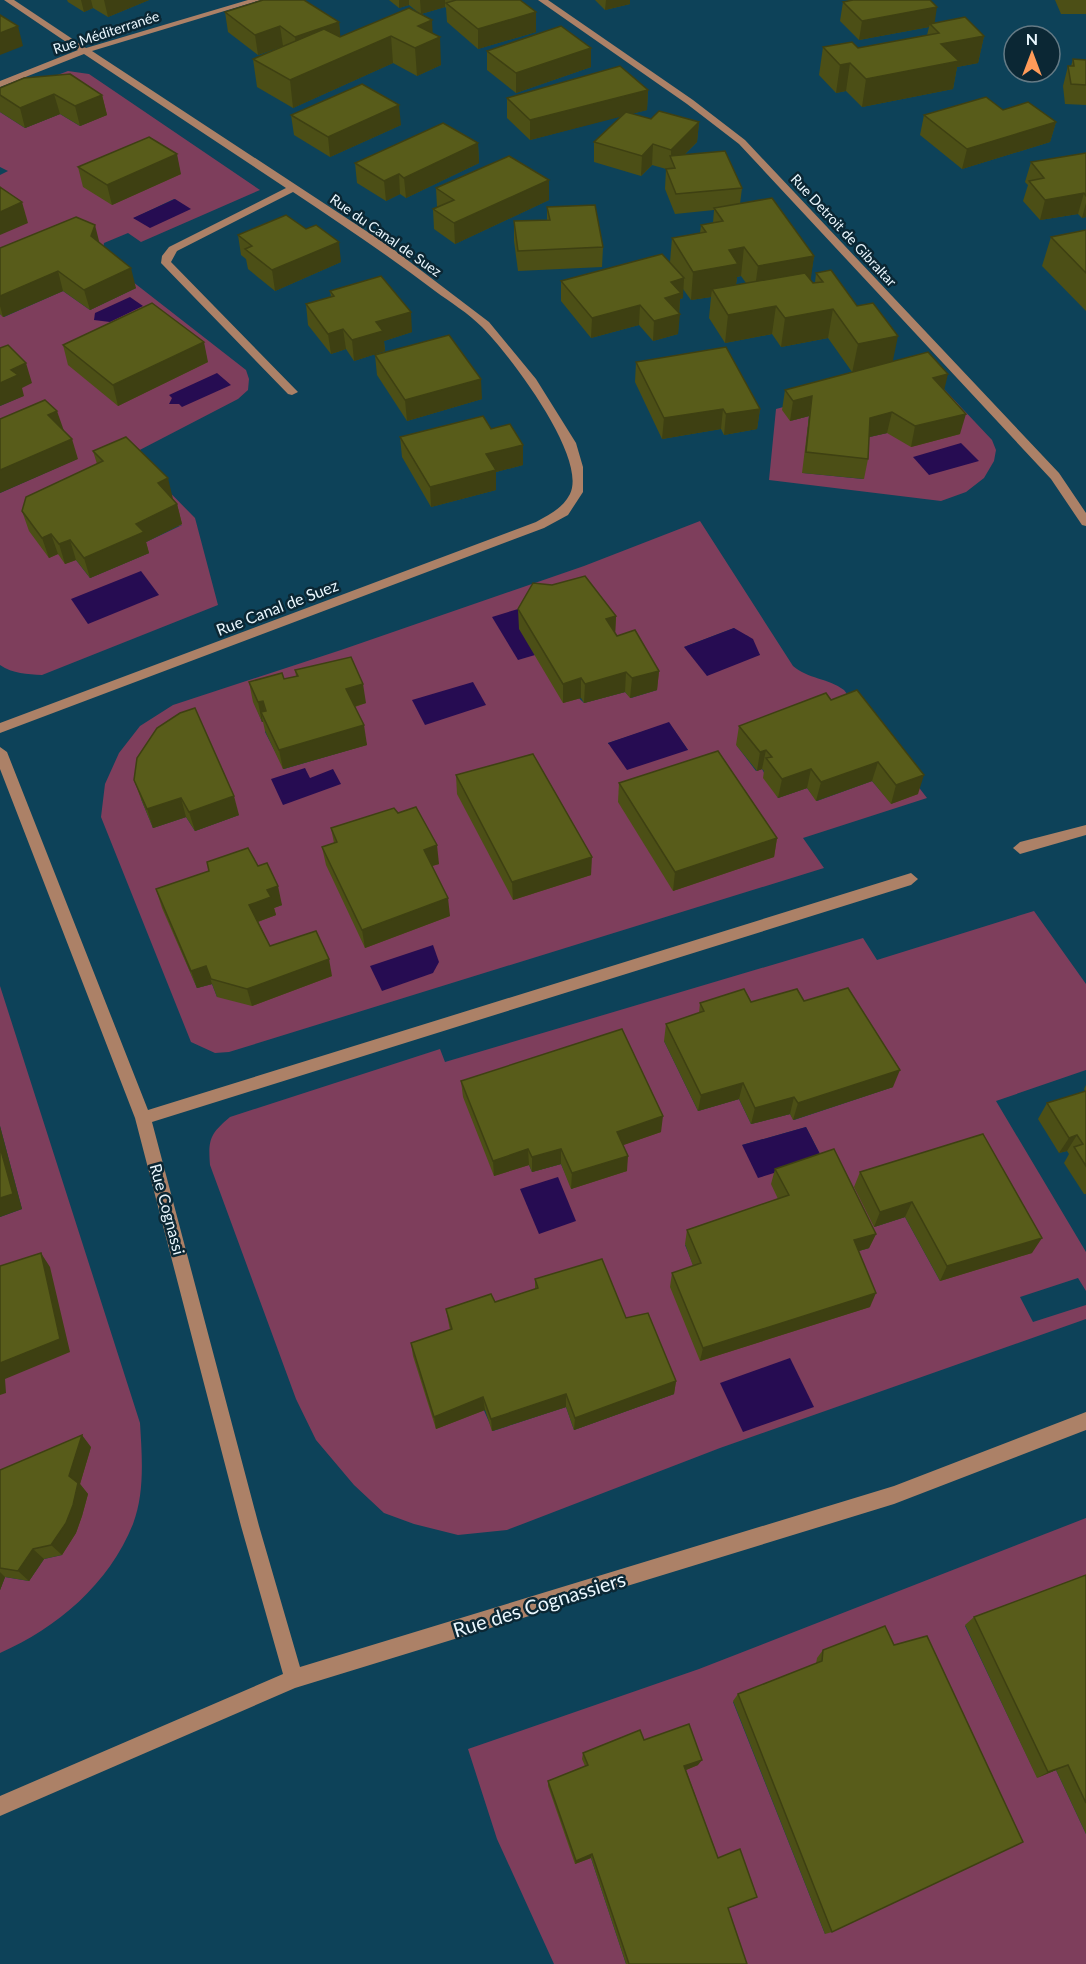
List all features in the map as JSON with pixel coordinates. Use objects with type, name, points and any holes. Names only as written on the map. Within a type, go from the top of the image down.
[{"type":"street","name":"Rue du Canal de Suez","points":[[8,0],[385,248],[485,324],[530,379],[570,443],[577,468],[577,492],[564,512]]},
{"type":"street","name":"Rue Méditerranée","points":[[0,84],[84,51],[257,0]]},
{"type":"street","name":"Rue Detroit de Gibraltar","points":[[542,0],[690,102],[742,142],[1055,476],[1086,522]]},
{"type":"street","points":[[292,188],[173,249],[166,256],[166,263],[292,392]]},
{"type":"street","name":"Rue Canal de Suez","points":[[0,729],[530,529],[564,512]]},
{"type":"street","name":"Rue Cognassi","points":[[0,752],[143,1118],[250,1526],[294,1679]]},
{"type":"street","points":[[1020,848],[1086,830]]},
{"type":"street","points":[[143,1118],[910,879]]},
{"type":"street","name":"Rue des Cognassiers","points":[[0,1806],[294,1679],[894,1495],[1086,1421]]},
{"type":"shaded area","points":[[68,71],[89,74],[260,190],[141,242],[128,233],[104,243],[101,257],[246,370],[249,379],[248,390],[238,399],[132,454],[195,518],[218,605],[42,675],[15,672],[0,665],[0,493],[77,459],[0,442],[0,406],[23,396],[0,370],[0,314],[4,317],[63,291],[90,310],[136,288],[0,271],[0,175],[8,171],[0,167],[0,112],[25,128],[60,114],[80,126],[106,115],[0,97]],"holes":[[[174,199],[190,209],[134,219],[134,218]],[[182,525],[142,544],[149,553],[90,578],[76,560],[58,554]]]},
{"type":"shaded area","points":[[175,199],[191,209],[150,228],[133,218]]},
{"type":"shaded area","points":[[130,297],[143,306],[110,322],[94,320],[95,313]]},
{"type":"shaded area","points":[[925,369],[992,440],[996,450],[994,461],[984,478],[966,492],[941,501],[769,480],[776,409]],"holes":[[[923,372],[887,433],[865,438],[863,479],[803,473],[809,416],[790,421]]]},
{"type":"shaded area","points":[[217,373],[231,385],[182,407],[179,404],[169,404],[172,398],[169,395]]},
{"type":"shaded area","points":[[961,443],[979,461],[929,475],[913,457]]},
{"type":"shaded area","points":[[700,521],[793,666],[805,674],[844,690],[927,798],[803,838],[824,868],[229,1052],[215,1053],[191,1042],[101,817],[105,784],[119,753],[140,726],[173,705],[584,566]],"holes":[[[524,619],[657,690],[631,698],[625,692],[584,703],[535,655]],[[734,628],[738,633],[748,636],[760,655],[684,647]],[[254,702],[366,745],[284,769],[265,732],[267,721],[262,722]],[[853,710],[891,803],[872,781],[817,801],[807,788],[778,798],[762,769],[756,771],[737,746]],[[669,723],[688,750],[608,744]],[[141,799],[239,815],[195,831],[186,817],[153,828]],[[282,905],[272,908],[275,915],[254,923],[274,964],[217,997],[212,984],[197,988],[163,908]]]},
{"type":"shaded area","points":[[141,571],[159,595],[88,624],[71,599]]},
{"type":"shaded area","points":[[518,609],[524,619],[535,655],[518,660],[492,617]]},
{"type":"shaded area","points":[[734,628],[753,639],[760,655],[707,676],[684,647]]},
{"type":"shaded area","points":[[473,682],[486,705],[425,725],[412,700]]},
{"type":"shaded area","points":[[669,722],[688,750],[627,770],[608,743]]},
{"type":"shaded area","points":[[305,768],[310,778],[333,769],[341,784],[283,805],[271,779]]},
{"type":"shaded area","points":[[1034,911],[1086,984],[1086,1070],[996,1101],[1086,1252],[1086,1291],[1078,1278],[1020,1297],[1033,1322],[1086,1305],[1086,1319],[720,1448],[507,1530],[458,1535],[414,1524],[384,1513],[354,1485],[316,1440],[296,1399],[210,1165],[210,1143],[218,1128],[230,1117],[440,1049],[445,1062],[863,938],[877,960]],"holes":[[[664,1041],[893,1087],[794,1120],[790,1114],[751,1124],[739,1099],[698,1111]],[[806,1127],[822,1158],[742,1145]],[[615,1148],[572,1189],[561,1164],[532,1172],[529,1165]],[[975,1150],[940,1281],[905,1217],[874,1227]],[[784,1211],[869,1248],[848,1254],[698,1277],[685,1245]],[[449,1322],[674,1394],[574,1430],[566,1407],[493,1431],[454,1342]]]},
{"type":"shaded area","points":[[433,945],[439,962],[433,973],[382,991],[370,966]]},
{"type":"shaded area","points":[[0,986],[140,1423],[142,1461],[137,1512],[123,1546],[110,1566],[79,1602],[61,1617],[21,1643],[0,1653],[0,1590],[5,1577],[29,1581],[44,1559],[62,1555],[0,1485],[0,1217],[22,1209],[0,1126]]},
{"type":"shaded area","points":[[806,1127],[822,1158],[758,1178],[742,1145]]},
{"type":"shaded area","points":[[558,1177],[576,1221],[539,1234],[520,1189]]},
{"type":"shaded area","points":[[790,1358],[814,1407],[743,1432],[720,1383]]},
{"type":"shaded area","points":[[1086,1518],[1086,1580],[965,1626],[1037,1777],[1056,1770],[1086,1834],[1086,1964],[742,1964],[724,1910],[751,1899],[714,1862],[583,1759],[587,1770],[591,1858],[626,1964],[554,1964],[497,1839],[468,1749],[699,1669]],"holes":[[[816,1669],[825,1934],[733,1702]]]},
{"type":"building","points":[[263,0],[304,0],[339,22],[295,37],[280,26],[255,35],[225,12]]},
{"type":"building","points":[[456,0],[520,0],[536,12],[478,29],[446,3]]},
{"type":"building","points":[[930,0],[937,7],[862,21],[843,2]]},
{"type":"building","points":[[409,8],[432,20],[418,26],[440,37],[415,48],[391,36],[290,80],[253,59],[324,29],[340,37]]},
{"type":"building","points":[[0,15],[18,26],[0,33]]},
{"type":"building","points":[[965,17],[984,36],[941,44],[959,61],[866,79],[850,63],[840,65],[823,47],[852,42],[858,48],[939,33],[930,24]]},
{"type":"building","points":[[561,26],[591,48],[516,73],[487,51]]},
{"type":"building","points":[[1073,59],[1086,60],[1086,85],[1071,84],[1068,66],[1074,66]]},
{"type":"building","points":[[620,66],[648,90],[530,120],[507,98]]},
{"type":"building","points":[[70,74],[102,95],[75,106],[54,94],[20,108],[0,95],[0,88],[24,78]]},
{"type":"building","points":[[362,84],[399,105],[328,137],[291,115]]},
{"type":"building","points":[[986,97],[1003,110],[1028,102],[1056,122],[967,149],[924,115]]},
{"type":"building","points":[[659,111],[699,122],[671,150],[653,144],[642,156],[594,142],[626,112],[651,119]]},
{"type":"building","points":[[443,123],[478,143],[404,178],[399,174],[384,181],[355,163]]},
{"type":"building","points":[[149,137],[177,154],[107,185],[78,167]]},
{"type":"building","points":[[725,151],[742,188],[676,194],[666,169],[675,168],[670,156]]},
{"type":"building","points":[[1086,153],[1086,196],[1084,193],[1045,200],[1029,181],[1044,178],[1031,162]]},
{"type":"building","points":[[509,156],[549,180],[454,223],[433,209],[454,200],[436,188]]},
{"type":"building","points":[[0,187],[22,202],[0,212]]},
{"type":"building","points":[[772,198],[814,256],[758,266],[744,247],[729,250],[738,264],[693,272],[672,238],[706,232],[701,225],[723,221],[714,208]]},
{"type":"building","points":[[595,205],[603,247],[518,251],[514,221],[550,220],[547,207]]},
{"type":"building","points":[[286,215],[306,229],[316,225],[339,242],[272,270],[245,249],[252,246],[238,235]]},
{"type":"building","points":[[76,217],[95,225],[91,236],[131,268],[84,290],[58,271],[0,296],[0,248]]},
{"type":"building","points":[[1086,230],[1086,273],[1051,237]]},
{"type":"building","points":[[662,254],[684,278],[671,282],[681,293],[665,298],[680,314],[654,321],[640,305],[592,318],[561,281]]},
{"type":"building","points":[[831,270],[857,306],[873,303],[898,336],[858,344],[833,309],[785,318],[776,306],[728,315],[712,289],[805,273],[813,283],[823,282],[816,273]]},
{"type":"building","points":[[381,276],[411,312],[376,322],[383,331],[352,340],[343,329],[328,334],[306,304],[334,296],[330,291]]},
{"type":"building","points":[[152,303],[204,342],[113,385],[63,345]]},
{"type":"building","points":[[449,335],[481,379],[405,400],[375,355]]},
{"type":"building","points":[[8,345],[26,363],[11,370],[18,375],[0,383],[0,348]]},
{"type":"building","points":[[726,347],[760,409],[726,414],[723,409],[664,418],[636,362]]},
{"type":"building","points":[[928,352],[948,374],[933,378],[966,414],[915,426],[892,412],[870,418],[868,459],[806,452],[812,396],[793,401],[785,390]]},
{"type":"building","points":[[45,400],[57,411],[48,415],[72,439],[0,470],[0,419]]},
{"type":"building","points":[[483,416],[491,429],[510,424],[523,445],[486,454],[496,470],[430,487],[400,437]]},
{"type":"building","points":[[126,437],[168,478],[158,483],[177,504],[136,524],[144,532],[84,558],[70,540],[59,544],[51,534],[42,538],[22,511],[26,497],[103,461],[93,451]]},
{"type":"building","points":[[585,576],[616,616],[606,619],[617,636],[635,630],[659,671],[632,678],[626,672],[585,684],[581,678],[563,684],[518,609],[533,583],[552,585]]},
{"type":"building","points":[[351,657],[363,684],[346,689],[364,725],[279,750],[261,712],[266,711],[263,701],[258,702],[249,682],[282,673],[284,679],[298,676],[295,670]]},
{"type":"building","points":[[857,690],[924,775],[896,785],[878,762],[821,782],[811,769],[782,779],[766,758],[772,757],[766,750],[760,752],[739,726],[826,693],[831,700]]},
{"type":"building","points":[[195,708],[234,796],[189,812],[181,798],[147,809],[134,780],[137,758],[157,728],[180,713]]},
{"type":"building","points":[[718,751],[777,838],[675,872],[619,783]]},
{"type":"building","points":[[533,754],[592,857],[512,882],[456,775]]},
{"type":"building","points":[[416,807],[437,845],[424,850],[448,898],[362,930],[322,847],[337,842],[331,828],[394,808],[398,813]]},
{"type":"building","points":[[248,848],[258,866],[267,863],[278,886],[267,890],[271,897],[249,905],[270,946],[316,931],[329,959],[247,989],[211,979],[206,966],[191,971],[156,889],[209,871],[207,862]]},
{"type":"building","points":[[848,988],[900,1070],[798,1103],[794,1097],[755,1108],[743,1083],[701,1095],[666,1024],[704,1011],[700,1003],[744,989],[751,1002],[797,989],[804,1001]]},
{"type":"building","points":[[622,1029],[663,1116],[617,1132],[628,1156],[572,1173],[561,1149],[532,1157],[528,1149],[493,1161],[461,1081]]},
{"type":"building","points":[[1086,1091],[1086,1166],[1074,1147],[1083,1144],[1077,1135],[1069,1138],[1047,1103]]},
{"type":"building","points":[[983,1134],[1042,1238],[947,1266],[912,1202],[880,1212],[860,1172]]},
{"type":"building","points":[[0,1147],[13,1194],[0,1198]]},
{"type":"building","points":[[834,1149],[876,1234],[854,1240],[876,1293],[703,1348],[672,1273],[701,1263],[687,1230],[789,1195],[775,1169]]},
{"type":"building","points":[[41,1253],[60,1339],[0,1363],[0,1266]]},
{"type":"building","points":[[602,1259],[626,1318],[648,1313],[676,1381],[575,1418],[566,1394],[491,1419],[483,1397],[434,1417],[411,1343],[452,1329],[446,1309],[491,1294],[495,1302],[538,1288],[535,1279]]},
{"type":"building","points":[[82,1435],[69,1476],[78,1483],[66,1523],[51,1545],[33,1549],[18,1571],[0,1568],[0,1470]]},
{"type":"building","points":[[1086,1575],[1086,1803],[1068,1765],[1048,1772],[974,1617]]},
{"type":"building","points":[[885,1626],[894,1645],[927,1636],[1023,1842],[832,1932],[738,1694],[822,1661],[823,1650]]},
{"type":"building","points":[[689,1724],[702,1760],[684,1766],[718,1858],[740,1849],[757,1897],[728,1908],[747,1964],[629,1964],[592,1854],[576,1861],[548,1781],[588,1765],[583,1753],[640,1730],[644,1740]]}]
